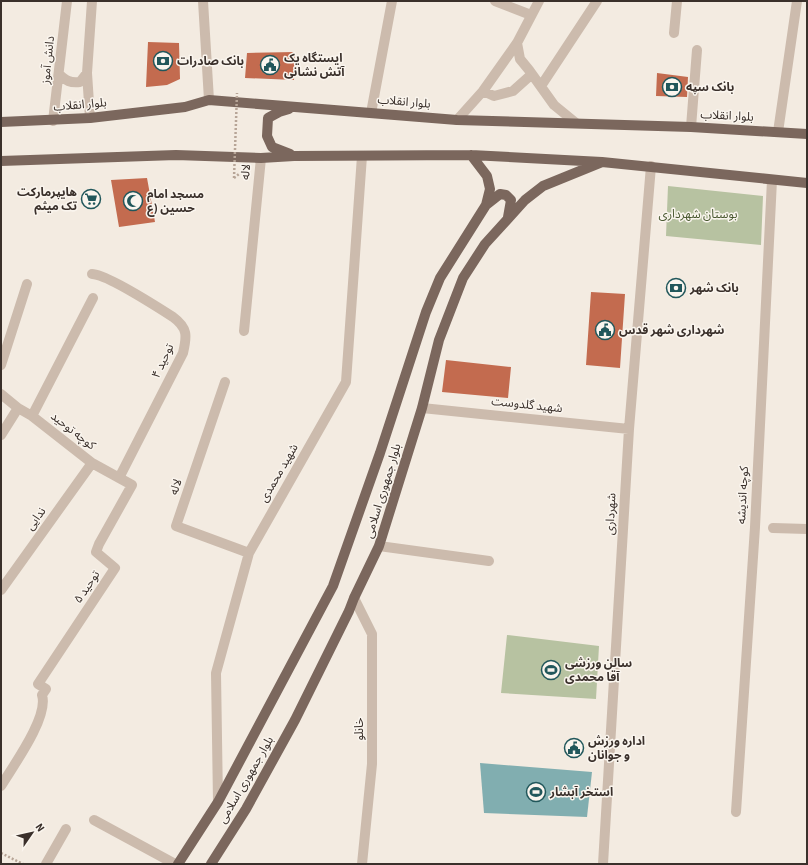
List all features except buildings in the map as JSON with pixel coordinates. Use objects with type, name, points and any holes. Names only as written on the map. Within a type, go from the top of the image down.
[{"type":"main road","name":"بلوار انقلاب","points":[[1,122],[53,121],[90,118],[186,107],[209,100],[457,120],[691,127],[807,134]]},
{"type":"main road","points":[[294,156],[272,147],[267,136],[267,126],[268,118],[280,112],[295,108]]},
{"type":"main road","points":[[1,161],[176,155],[261,158],[294,156],[471,155],[651,166],[807,183]]},
{"type":"main road","name":"بلوار جمهوری اسلامی","points":[[178,864],[218,802],[332,586],[380,453],[426,312],[440,278],[486,205],[490,189],[488,176],[471,155]]},
{"type":"main road","name":"بلوار جمهوری اسلامی","points":[[211,864],[246,809],[295,720],[349,611],[379,546],[422,408],[439,340],[463,278],[485,244],[525,200],[543,186],[602,162]]},
{"type":"main road","points":[[486,205],[500,194],[506,195],[511,200],[508,218]]},
{"type":"street","name":"دانش آموز","points":[[53,121],[67,1]]},
{"type":"street","points":[[90,118],[87,74],[92,1]]},
{"type":"street","points":[[203,1],[209,100]]},
{"type":"street","points":[[371,113],[392,1]]},
{"type":"street","points":[[495,1],[531,15]]},
{"type":"street","points":[[457,120],[484,91],[517,43],[539,1]]},
{"type":"street","points":[[541,86],[597,1]]},
{"type":"street","points":[[674,34],[677,1]]},
{"type":"street","points":[[778,132],[797,1]]},
{"type":"street","points":[[517,43],[520,59],[554,106],[576,124]]},
{"type":"street","points":[[691,127],[697,50]]},
{"type":"street","points":[[59,74],[71,83],[80,82],[87,74]]},
{"type":"street","points":[[484,91],[494,96],[513,91],[532,74]]},
{"type":"street","name":"شهید محمدی","points":[[218,802],[216,673],[249,553],[346,382],[362,156]]},
{"type":"street","name":"لاله","points":[[244,331],[261,158]]},
{"type":"street","name":"شهرداری","points":[[603,864],[629,429],[651,166]]},
{"type":"street","name":"کوچه اندیشه","points":[[736,812],[754,527],[772,180]]},
{"type":"street","name":"توحید ۴","points":[[92,274],[97,274],[114,282],[173,317],[180,322],[184,329],[186,339],[182,352],[119,478]]},
{"type":"street","points":[[1,365],[26,284]]},
{"type":"street","points":[[32,416],[93,298]]},
{"type":"street","name":"لاله","points":[[225,382],[176,526],[249,553]]},
{"type":"street","name":"کوچه توحید","points":[[1,394],[92,463],[132,485]]},
{"type":"street","points":[[1,435],[18,408]]},
{"type":"street","name":"شهید گلدوست","points":[[422,408],[629,429]]},
{"type":"street","name":"ندایی","points":[[1,590],[92,463]]},
{"type":"street","name":"توحید ۵","points":[[1,786],[36,728],[44,701],[42,695],[46,689],[38,684],[115,568],[96,552],[132,485]]},
{"type":"street","points":[[773,528],[807,530]]},
{"type":"street","points":[[379,546],[489,561]]},
{"type":"street","name":"خانلو","points":[[354,598],[372,634],[372,764],[362,864]]},
{"type":"street","points":[[94,820],[175,864]]},
{"type":"street","points":[[46,864],[66,829]]},
{"type":"path","points":[[237,93],[234,178],[246,169]]},
{"type":"path","points":[[1,853],[23,864]]},
{"type":"green space","name":"بوستان شهرداری","points":[[668,186],[763,196],[761,245],[666,236]]},
{"type":"green space","name":"سالن ورزشی آقا محمدی","points":[[507,635],[599,646],[596,699],[501,693]]},
{"type":"water","name":"استخر آبشار","points":[[480,763],[592,772],[587,817],[484,813]]},
{"type":"place","name":"بانک صادرات","points":[[163,61]]},
{"type":"place","name":"ایستگاه یک آتش نشانی","points":[[270,65]]},
{"type":"place","name":"بانک سپه","points":[[672,87]]},
{"type":"place","name":"هایپرمارکت تک میثم","points":[[91,199]]},
{"type":"place","name":"مسجد امام حسین (ع","points":[[133,201]]},
{"type":"place","name":"بانک شهر","points":[[676,288]]},
{"type":"place","name":"شهرداری شهر قدس","points":[[605,330]]},
{"type":"place","name":"سالن ورزشی آقا محمدی","points":[[551,670]]},
{"type":"place","name":"اداره ورزش و جوانان","points":[[574,748]]},
{"type":"place","name":"استخر آبشار","points":[[536,792]]}]
